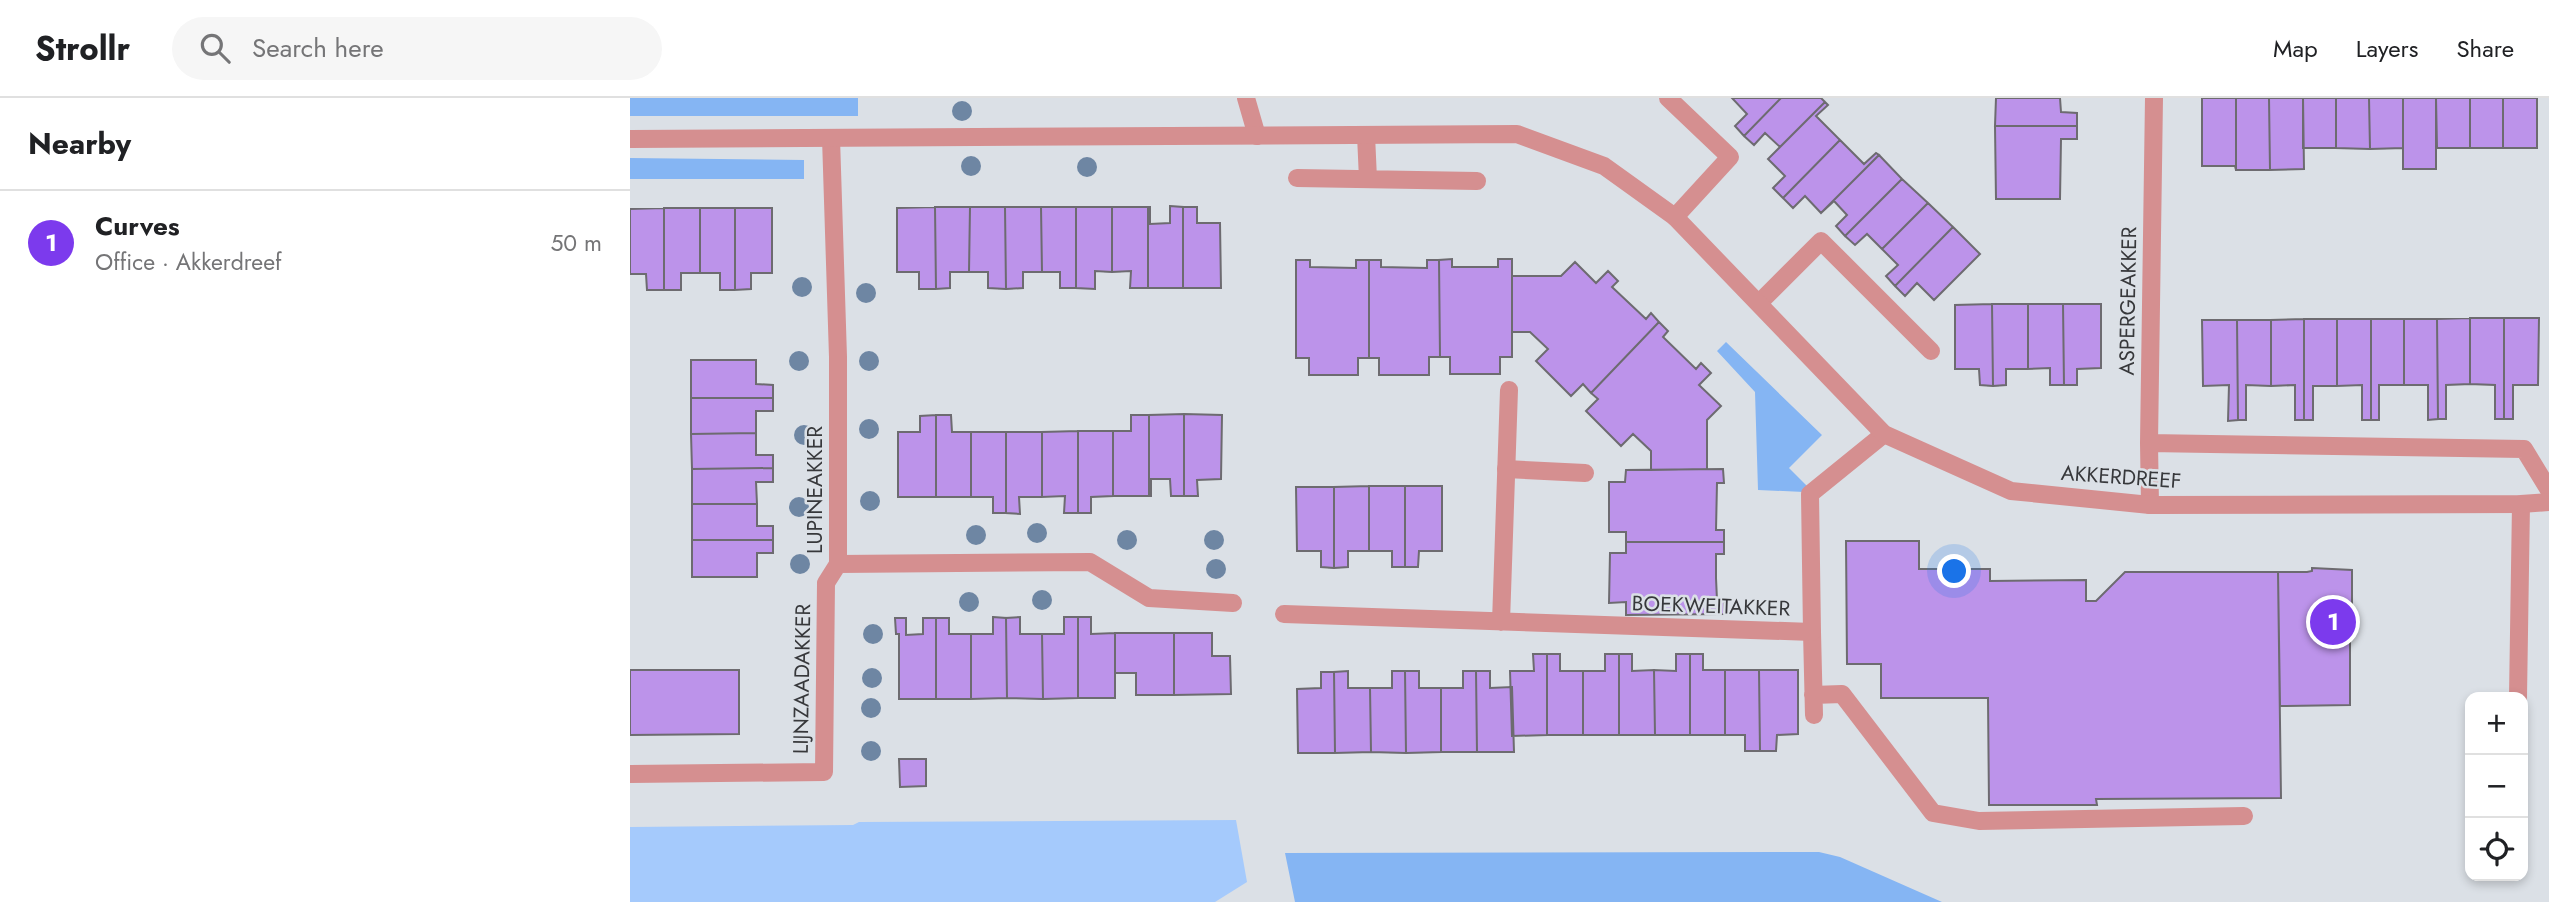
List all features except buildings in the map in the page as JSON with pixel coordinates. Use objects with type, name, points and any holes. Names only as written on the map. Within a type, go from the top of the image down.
[{"type":"street","points":[[1246,98],[1257,136]]},
{"type":"street","points":[[1668,98],[1730,157],[1675,216]]},
{"type":"street","name":"ASPERGEAKKER","points":[[2150,505],[2154,98]]},
{"type":"street","name":"AKKERDREEF","points":[[630,139],[1517,134],[1604,166],[1675,216],[1884,434],[2011,491],[2150,505],[2549,502]]},
{"type":"street","points":[[1366,135],[1368,180]]},
{"type":"street","name":"LUPINEAKKER","points":[[831,138],[838,357],[838,564],[1090,562],[1149,598],[1233,603]]},
{"type":"street","points":[[1297,178],[1478,181]]},
{"type":"street","points":[[1759,303],[1821,241],[1931,351]]},
{"type":"street","points":[[1501,622],[1509,390]]},
{"type":"street","name":"BOEKWEITAKKER","points":[[1284,614],[1812,632],[1810,494],[1884,434]]},
{"type":"street","name":"AKKERDREEF","points":[[2149,443],[2524,449],[2549,489]]},
{"type":"street","points":[[1506,469],[1585,473]]},
{"type":"street","points":[[2518,692],[2521,504]]},
{"type":"street","name":"LIJNZAADAKKER","points":[[630,774],[824,772],[826,583],[838,564]]},
{"type":"street","points":[[1812,632],[1814,715]]},
{"type":"street","points":[[1813,695],[1842,694],[1933,813],[1979,821],[2244,816]]},
{"type":"shaded area","points":[[630,98],[858,98],[858,116],[630,116]]},
{"type":"shaded area","points":[[630,158],[804,160],[804,179],[630,179]]},
{"type":"shaded area","points":[[1726,342],[1822,435],[1789,468],[1808,487],[1804,492],[1758,490],[1755,392],[1717,351]]},
{"type":"shaded area","points":[[1236,820],[1247,882],[1215,902],[630,902],[630,827],[853,825],[859,822]]},
{"type":"shaded area","points":[[1819,852],[1840,857],[1942,902],[1295,902],[1285,853]]},
{"type":"place","name":"Curves","points":[[2333,622]]}]
